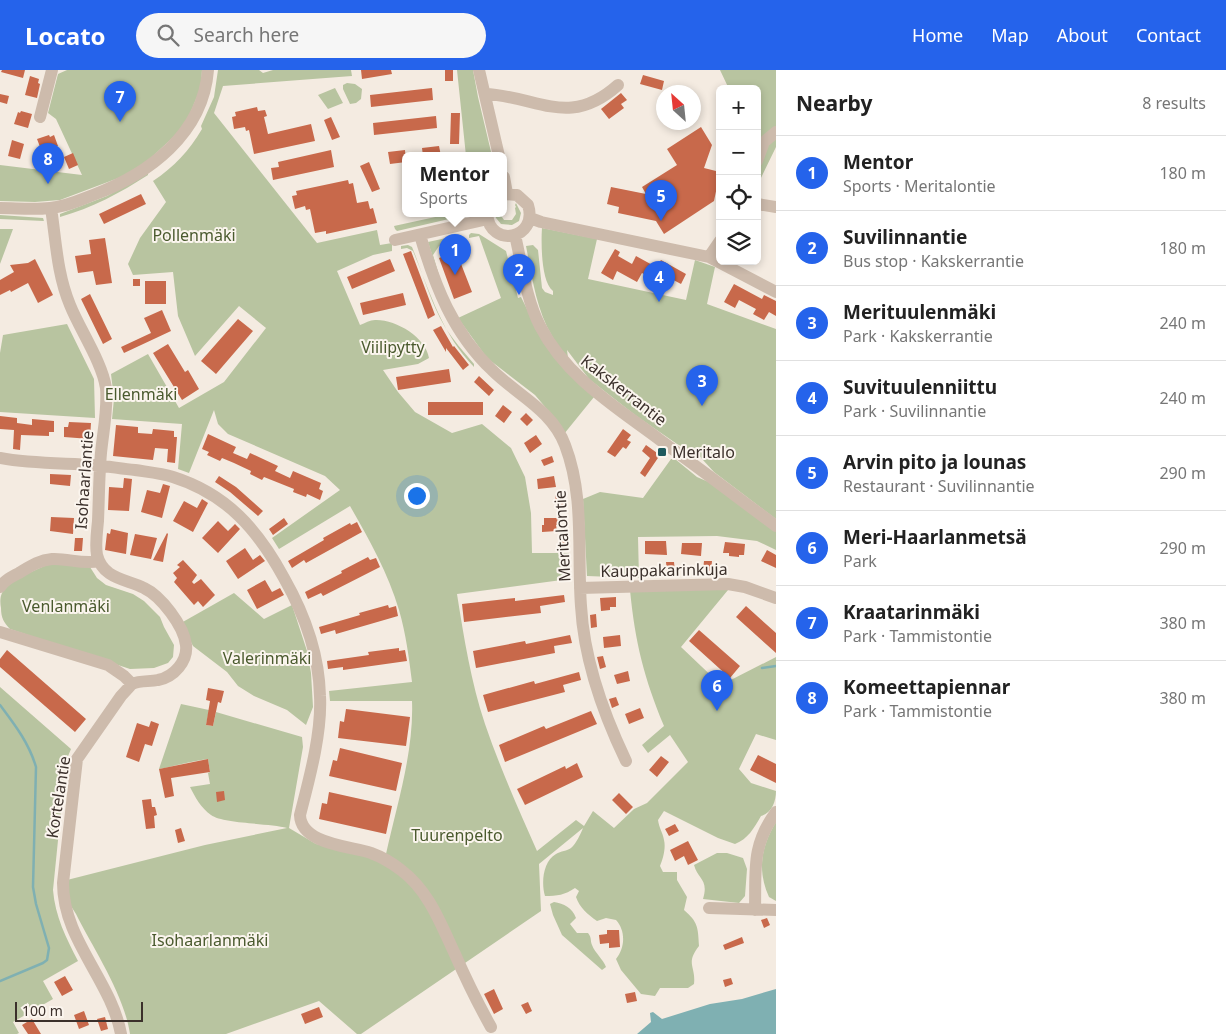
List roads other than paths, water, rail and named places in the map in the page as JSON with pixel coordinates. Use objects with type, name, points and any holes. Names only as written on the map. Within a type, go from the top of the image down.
[{"type":"street","points":[[40,118],[52,70]]},
{"type":"street","points":[[0,208],[50,208],[75,202],[107,190],[144,170],[167,153],[186,131],[197,114],[208,70]]},
{"type":"street","points":[[479,70],[498,152]]},
{"type":"street","points":[[484,94],[495,94],[570,109],[581,107],[594,101],[618,86]]},
{"type":"street","points":[[761,150],[764,142],[776,132]]},
{"type":"street","points":[[488,217],[492,228],[505,236],[515,235],[524,230],[530,218],[530,210],[526,201],[517,195],[507,193]]},
{"type":"street","points":[[761,205],[776,207]]},
{"type":"street","name":"Isohaarlantie","points":[[50,208],[64,288],[69,304],[104,381],[106,402],[100,465],[97,550],[99,561]]},
{"type":"street","points":[[395,240],[484,217]]},
{"type":"street","points":[[530,218],[541,222],[710,257],[776,292]]},
{"type":"street","name":"Meritalontie","points":[[420,235],[442,299],[458,329],[492,371],[546,415],[565,444],[573,470],[578,498],[583,629],[594,678],[607,716],[626,761]]},
{"type":"street","name":"Kakskerrantie","points":[[515,235],[531,304],[540,326],[552,347],[564,362],[580,378],[776,526]]},
{"type":"street","points":[[710,257],[716,247]]},
{"type":"street","points":[[0,458],[100,465],[159,474],[194,485],[228,506],[261,538],[283,575],[304,617],[312,640],[318,676],[320,723],[300,815],[302,826],[305,831],[317,838],[382,858],[411,878],[425,894],[491,1026]]},
{"type":"street","points":[[0,587],[8,579],[45,560],[60,559],[89,563],[99,561],[106,572],[112,576],[138,585],[154,594],[173,617],[183,635],[186,645],[185,656],[182,663],[173,673],[159,680],[132,684],[108,665],[0,632]]},
{"type":"street","name":"Kauppakarinkuja","points":[[580,588],[728,584],[745,587],[776,598]]},
{"type":"street","name":"Kortelantie","points":[[121,1034],[112,1003],[71,925],[64,901],[63,883],[77,759],[121,696],[132,684]]},
{"type":"street","points":[[756,910],[756,854],[764,828],[776,812]]},
{"type":"street","points":[[709,908],[776,910]]},
{"type":"water","points":[[776,989],[776,1034],[637,1034],[651,1022],[650,1013],[653,1012],[662,1019],[710,1004],[742,999]]},
{"type":"waterway","points":[[762,668],[776,666]]},
{"type":"waterway","points":[[0,705],[25,742],[36,767],[33,887],[49,948],[47,960],[43,963],[0,981]]},
{"type":"place","name":"Kraatarinmäki","points":[[120,122]]},
{"type":"place","name":"Komeettapiennar","points":[[48,184]]},
{"type":"place","name":"Arvin pito ja lounas","points":[[661,221]]},
{"type":"place","name":"Mentor","points":[[455,275]]},
{"type":"place","name":"Suvilinnantie","points":[[519,295]]},
{"type":"place","name":"Suvituulenniittu","points":[[659,302]]},
{"type":"place","name":"Merituulenmäki","points":[[702,406]]},
{"type":"place","name":"Meritalo","points":[[662,452]]},
{"type":"place","name":"Meri-Haarlanmetsä","points":[[717,711]]},
{"type":"park label","name":"Pollenmäki","points":[[194,235]]},
{"type":"park label","name":"Viilipytty","points":[[393,347]]},
{"type":"park label","name":"Ellenmäki","points":[[141,394]]},
{"type":"park label","name":"Venlanmäki","points":[[66,606]]},
{"type":"park label","name":"Valerinmäki","points":[[267,658]]},
{"type":"park label","name":"Tuurenpelto","points":[[457,835]]},
{"type":"park label","name":"Isohaarlanmäki","points":[[210,940]]}]
